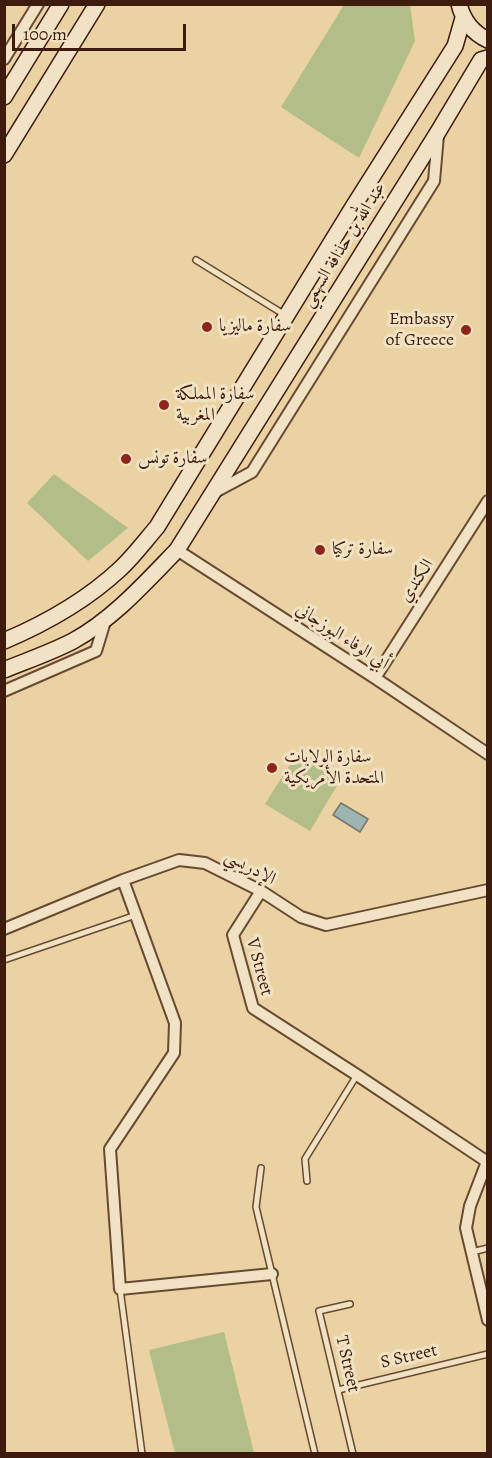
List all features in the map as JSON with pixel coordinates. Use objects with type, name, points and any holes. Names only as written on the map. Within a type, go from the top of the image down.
[{"type":"street","points":[[4,59],[38,4]]},
{"type":"street","points":[[4,97],[61,4]]},
{"type":"street","points":[[4,155],[97,4]]},
{"type":"street","points":[[461,11],[474,32],[488,40]]},
{"type":"street","name":"عبد الله بن حذافة السهمي","points":[[4,641],[58,613],[93,591],[121,568],[157,527],[353,207],[455,46],[461,11]]},
{"type":"street","name":"عبد الله بن حذافة السهمي","points":[[4,670],[72,641],[106,618],[177,550],[481,60],[488,58]]},
{"type":"street","points":[[213,493],[252,472],[415,212],[434,181],[438,132]]},
{"type":"street","name":"الكندي","points":[[375,678],[488,501]]},
{"type":"street","name":"أبي الوفاء البوزجاني","points":[[177,550],[488,754]]},
{"type":"street","points":[[4,691],[96,651],[106,618]]},
{"type":"street","name":"الإدريسي","points":[[4,929],[123,880],[179,860],[205,863],[261,891],[301,917],[326,925],[486,891]]},
{"type":"street","points":[[123,880],[175,1023],[174,1053],[110,1149],[120,1289],[272,1274]]},
{"type":"street","name":"V Street","points":[[261,891],[232,935],[253,1008],[487,1160]]},
{"type":"street","points":[[487,1160],[470,1206],[466,1228],[484,1285],[488,1320]]},
{"type":"lane","points":[[196,260],[287,316]]},
{"type":"lane","points":[[4,960],[136,915]]},
{"type":"lane","points":[[307,1180],[305,1159],[357,1075]]},
{"type":"lane","points":[[261,1168],[256,1207],[315,1454]]},
{"type":"lane","points":[[472,1252],[488,1248]]},
{"type":"lane","points":[[120,1289],[142,1454]]},
{"type":"lane","name":"T Street","points":[[350,1304],[320,1311],[353,1454]]},
{"type":"lane","name":"S Street","points":[[338,1389],[488,1354]]},
{"type":"green space","points":[[344,5],[410,5],[415,41],[359,158],[281,107]]},
{"type":"green space","points":[[54,474],[128,528],[88,561],[27,503]]},
{"type":"green space","points":[[299,750],[342,777],[310,831],[265,804]]},
{"type":"green space","points":[[224,1332],[254,1453],[175,1453],[149,1350]]},
{"type":"water","points":[[341,803],[368,819],[360,832],[333,815]]},
{"type":"place","name":"سفارة ماليزيا","points":[[207,327]]},
{"type":"place","name":"Embassy of Greece","points":[[466,330]]},
{"type":"place","name":"سفارة المملكة المغربية","points":[[164,405]]},
{"type":"place","name":"سفارة تونس","points":[[126,459]]},
{"type":"place","name":"سفارة تركيا","points":[[320,550]]},
{"type":"place","name":"سفارة الولايات المتحدة الأمريكية","points":[[272,768]]}]
